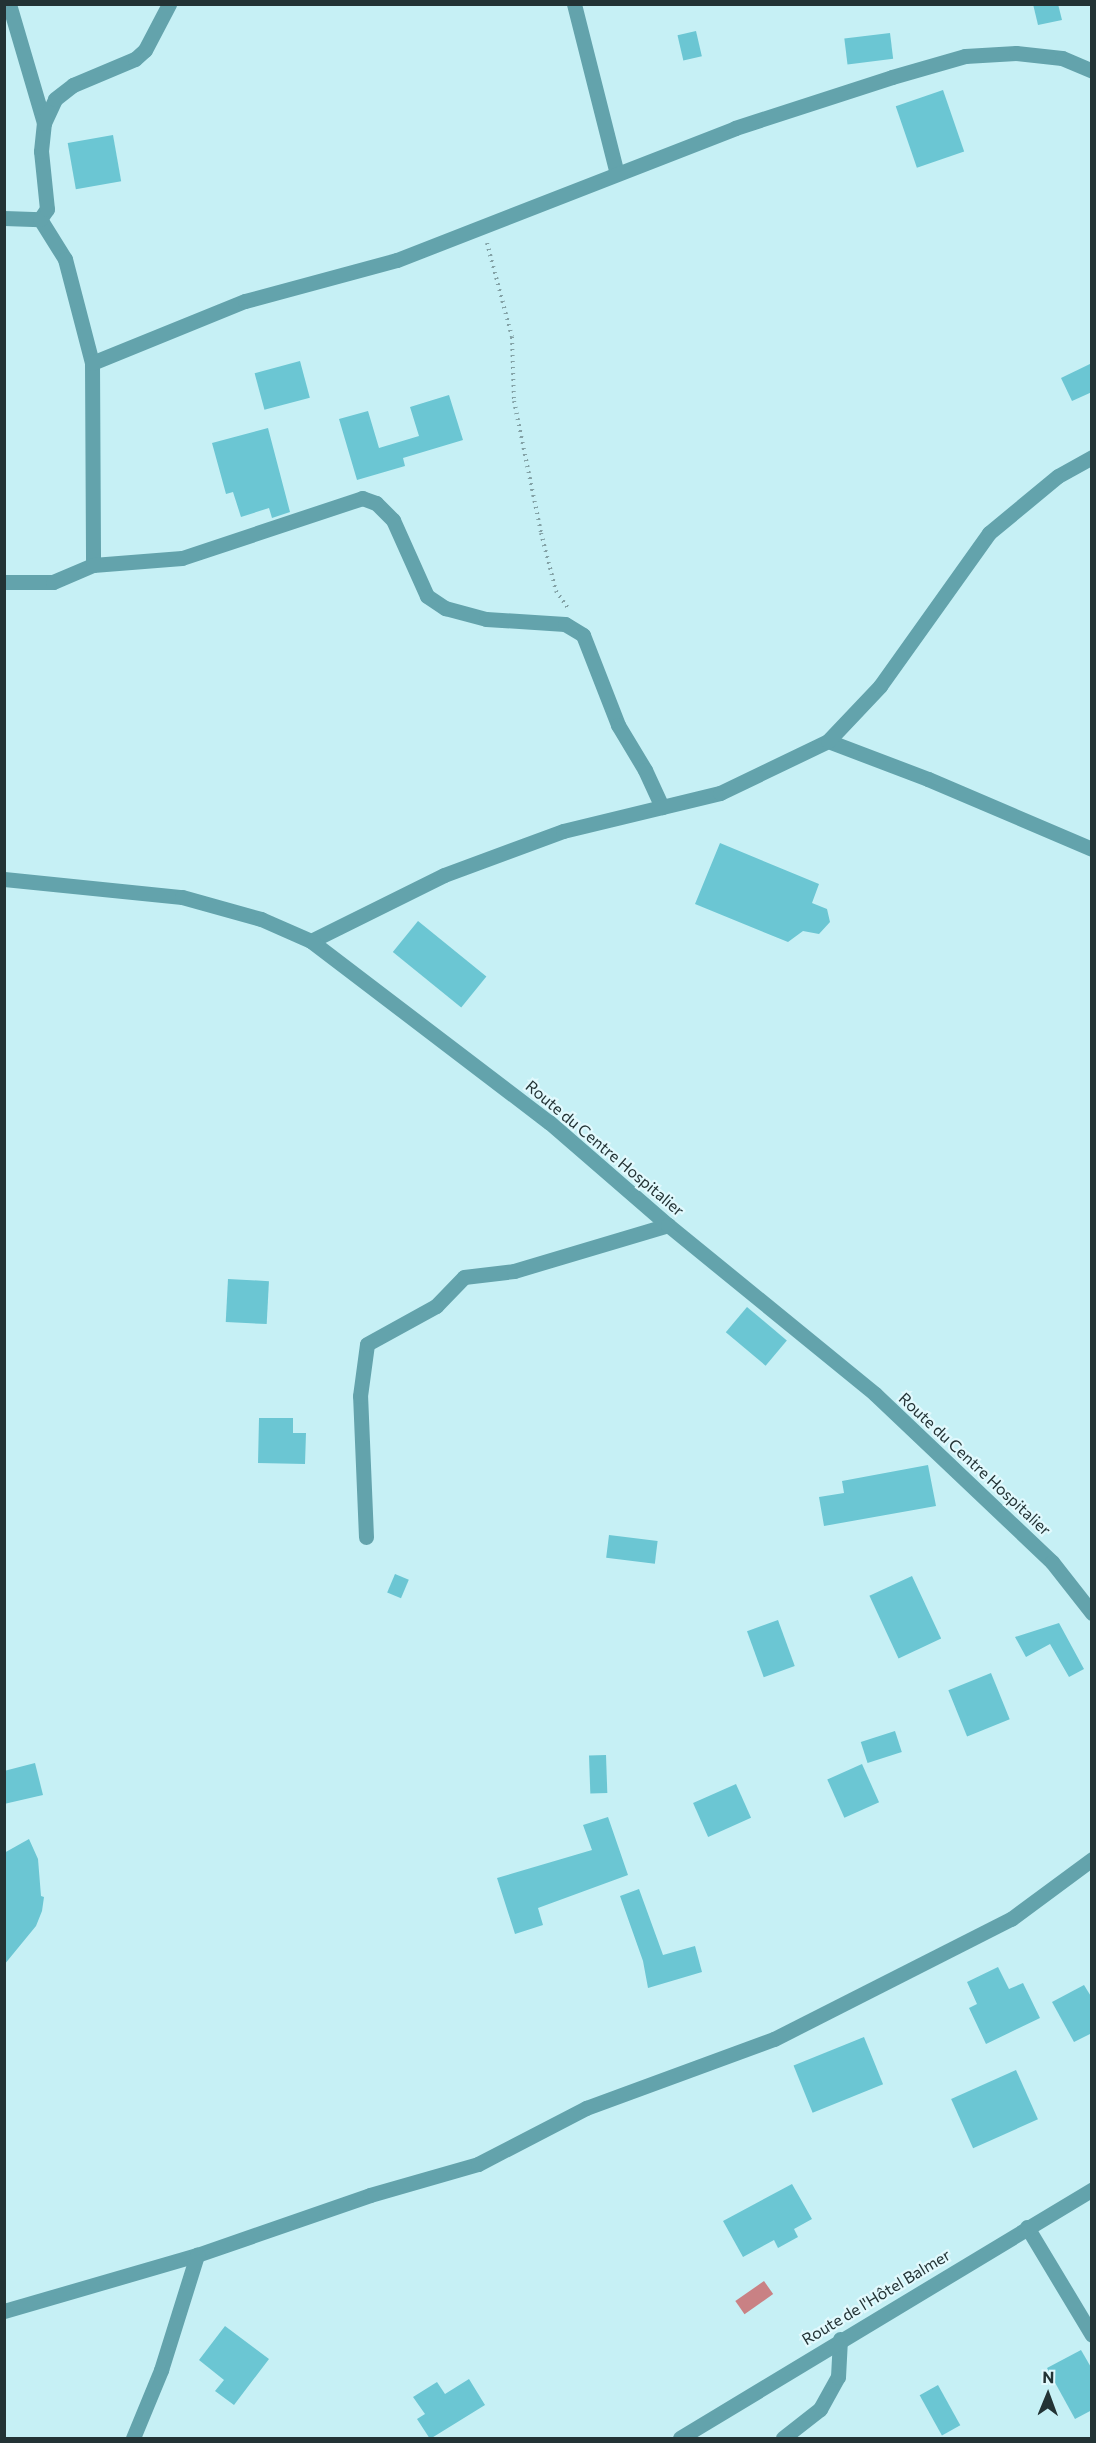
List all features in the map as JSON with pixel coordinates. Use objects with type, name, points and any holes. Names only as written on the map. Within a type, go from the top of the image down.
[{"type":"street","points":[[9,4],[44,123]]},
{"type":"street","points":[[40,219],[47,209],[41,151],[44,123],[55,99],[73,85],[111,72],[145,50],[168,4]]},
{"type":"street","points":[[574,4],[617,174]]},
{"type":"street","points":[[92,363],[245,301],[397,260],[735,128],[965,56],[1016,53],[1062,58],[1092,71]]},
{"type":"street","points":[[4,218],[40,219]]},
{"type":"street","points":[[40,219],[65,259],[92,363],[93,565]]},
{"type":"street","points":[[311,941],[444,875],[563,831],[720,794],[828,741],[880,686],[989,533],[1058,476],[1092,458]]},
{"type":"street","points":[[4,582],[53,582],[93,565],[182,558],[362,498],[376,504],[393,520],[422,587],[445,608],[486,619],[565,624],[582,635],[618,725],[645,770],[662,807]]},
{"type":"street","points":[[828,741],[928,779],[1092,849]]},
{"type":"street","name":"Route du Centre Hospitalier","points":[[4,879],[182,897],[261,919],[311,941],[549,1122],[668,1225],[875,1394],[1052,1562],[1092,1613]]},
{"type":"street","points":[[366,1537],[360,1396],[367,1344],[436,1306],[464,1277],[514,1271],[668,1225]]},
{"type":"street","points":[[4,2311],[197,2255],[370,2195],[478,2164],[586,2108],[774,2039],[1011,1919],[1092,1859]]},
{"type":"street","name":"Route de l'Hôtel Balmer","points":[[680,2439],[840,2339],[1092,2189]]},
{"type":"street","points":[[1027,2227],[1092,2335]]},
{"type":"street","points":[[133,2439],[161,2370],[197,2255]]},
{"type":"street","points":[[783,2438],[825,2401],[838,2377],[840,2339]]},
{"type":"path","points":[[484,227],[512,337],[514,401],[541,534],[556,591],[582,635]]},
{"type":"shaded area","points":[[764,2281],[773,2294],[745,2314],[735,2301]]},
{"type":"building","points":[[1033,4],[1058,4],[1062,20],[1038,25]]},
{"type":"building","points":[[696,31],[702,56],[683,61],[677,35]]},
{"type":"building","points":[[890,33],[893,59],[848,64],[844,39]]},
{"type":"building","points":[[943,90],[964,151],[917,168],[896,106]]},
{"type":"building","points":[[113,135],[121,181],[76,189],[68,143]]},
{"type":"building","points":[[300,361],[310,398],[264,410],[255,373]]},
{"type":"building","points":[[1092,363],[1092,392],[1072,401],[1061,378]]},
{"type":"building","points":[[449,395],[463,440],[403,458],[405,466],[357,480],[339,419],[368,411],[379,448],[419,436],[410,407]]},
{"type":"building","points":[[268,428],[290,512],[272,518],[269,508],[241,517],[233,492],[226,494],[212,443]]},
{"type":"building","points":[[720,843],[819,884],[812,903],[827,909],[830,922],[819,934],[803,931],[788,942],[695,904]]},
{"type":"building","points":[[418,921],[486,976],[461,1007],[393,952]]},
{"type":"building","points":[[228,1279],[269,1281],[267,1324],[226,1322]]},
{"type":"building","points":[[747,1307],[787,1340],[766,1366],[726,1332]]},
{"type":"building","points":[[259,1418],[293,1418],[293,1433],[306,1433],[305,1464],[258,1463]]},
{"type":"building","points":[[928,1465],[936,1506],[824,1526],[819,1497],[844,1493],[842,1481]]},
{"type":"building","points":[[609,1535],[658,1541],[655,1564],[606,1558]]},
{"type":"building","points":[[395,1574],[409,1580],[401,1598],[387,1592]]},
{"type":"building","points":[[912,1576],[941,1639],[899,1658],[869,1596]]},
{"type":"building","points":[[778,1620],[795,1666],[764,1677],[747,1631]]},
{"type":"building","points":[[1059,1623],[1084,1669],[1069,1677],[1050,1644],[1026,1657],[1015,1637]]},
{"type":"building","points":[[991,1673],[1010,1719],[967,1737],[948,1690]]},
{"type":"building","points":[[895,1731],[902,1752],[868,1763],[861,1742]]},
{"type":"building","points":[[606,1755],[607,1793],[590,1794],[589,1756]]},
{"type":"building","points":[[35,1763],[43,1795],[4,1804],[4,1771]]},
{"type":"building","points":[[862,1764],[879,1802],[844,1818],[827,1779]]},
{"type":"building","points":[[736,1784],[751,1818],[708,1837],[693,1803]]},
{"type":"building","points":[[608,1817],[628,1875],[538,1908],[543,1925],[515,1934],[497,1878],[592,1850],[583,1825]]},
{"type":"building","points":[[29,1839],[38,1859],[41,1896],[44,1897],[42,1911],[36,1926],[4,1965],[4,1853]]},
{"type":"building","points":[[639,1889],[663,1955],[695,1946],[702,1972],[648,1988],[643,1961],[620,1896]]},
{"type":"building","points":[[998,1967],[1009,1989],[1023,1983],[1040,2018],[986,2044],[969,2008],[977,2004],[967,1982]]},
{"type":"building","points":[[1084,1985],[1092,1998],[1092,2033],[1074,2042],[1052,2002]]},
{"type":"building","points":[[864,2037],[883,2084],[813,2113],[794,2065]]},
{"type":"building","points":[[1016,2070],[1038,2119],[973,2148],[951,2099]]},
{"type":"building","points":[[792,2184],[812,2219],[794,2229],[798,2237],[778,2248],[774,2240],[743,2257],[723,2221]]},
{"type":"building","points":[[225,2326],[269,2359],[234,2405],[215,2391],[224,2380],[199,2360]]},
{"type":"building","points":[[1081,2350],[1092,2369],[1092,2410],[1075,2419],[1047,2368]]},
{"type":"building","points":[[469,2379],[485,2405],[430,2439],[417,2419],[425,2414],[413,2397],[437,2382],[445,2394]]},
{"type":"building","points":[[938,2385],[960,2425],[942,2435],[920,2395]]}]
